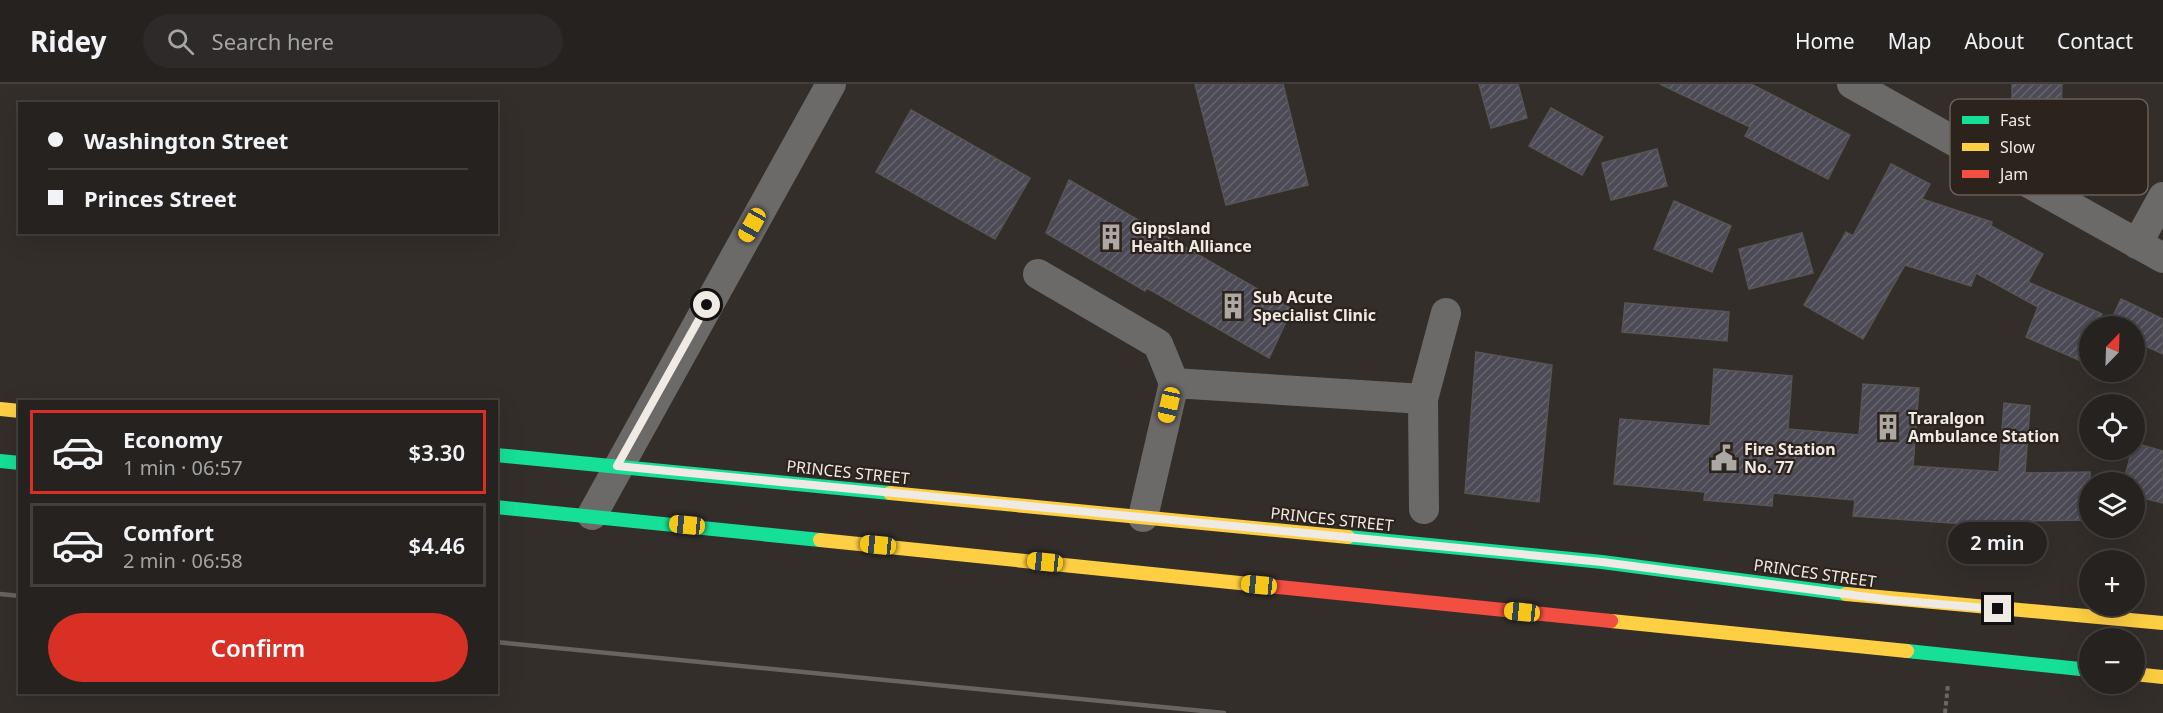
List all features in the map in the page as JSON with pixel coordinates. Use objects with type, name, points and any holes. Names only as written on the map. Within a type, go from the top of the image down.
[{"type":"highway","points":[[0,409],[18,411]]},
{"type":"highway","name":"PRINCES STREET","points":[[498,455],[1602,562],[1891,600],[2163,623]]},
{"type":"highway","points":[[0,461],[18,463]]},
{"type":"highway","points":[[498,507],[2079,669]]},
{"type":"highway","points":[[2145,675],[2163,677]]},
{"type":"street","points":[[592,515],[617,466],[831,84]]},
{"type":"street","points":[[1852,84],[1950,139]]},
{"type":"street","points":[[2050,195],[2163,258]]},
{"type":"street","points":[[2137,244],[2163,197]]},
{"type":"street","points":[[1038,274],[1158,344],[1174,383],[1143,518]]},
{"type":"street","points":[[1424,509],[1423,399],[1446,313]]},
{"type":"street","points":[[1174,383],[1423,399]]},
{"type":"path","points":[[1945,713],[1948,676]]},
{"type":"building","points":[[1195,84],[1283,84],[1308,185],[1226,205]]},
{"type":"building","points":[[1479,84],[1518,84],[1527,118],[1491,128]]},
{"type":"building","points":[[1660,84],[1751,84],[1850,135],[1828,179],[1745,136],[1750,127]]},
{"type":"building","points":[[2012,84],[2062,84],[2061,99],[2012,99]]},
{"type":"building","points":[[1551,108],[1603,137],[1582,175],[1529,146]]},
{"type":"building","points":[[911,110],[1030,178],[995,239],[876,172]]},
{"type":"building","points":[[1657,149],[1667,186],[1611,200],[1602,163]]},
{"type":"building","points":[[1891,164],[1930,184],[1922,199],[1992,222],[1991,226],[2043,254],[2028,282],[2102,314],[2101,316],[2079,316],[2079,360],[2026,337],[2038,307],[1976,273],[1971,286],[1905,265],[1863,339],[1804,305],[1846,232],[1853,236]]},
{"type":"building","points":[[1069,180],[1292,309],[1269,358],[1147,288],[1145,291],[1046,233]]},
{"type":"building","points":[[1674,201],[1731,226],[1712,272],[1654,249]]},
{"type":"building","points":[[1802,233],[1813,273],[1749,289],[1739,249]]},
{"type":"building","points":[[2121,299],[2163,319],[2163,354],[2145,346],[2145,316],[2113,316]]},
{"type":"building","points":[[1625,303],[1729,312],[1727,341],[1622,332]]},
{"type":"building","points":[[1476,352],[1552,365],[1539,502],[1465,493]]},
{"type":"building","points":[[1714,369],[1792,376],[1788,429],[1859,435],[1863,384],[1919,388],[1913,466],[1999,472],[2004,403],[2030,406],[2025,473],[2079,472],[2079,520],[2021,521],[2021,531],[1995,529],[1995,526],[1853,516],[1855,500],[1773,493],[1772,506],[1704,500],[1705,492],[1614,484],[1620,419],[1710,426]]},
{"type":"building","points":[[2145,446],[2163,451],[2163,503],[2145,499],[2145,472],[2126,472],[2129,460],[2145,460]]},
{"type":"railway","points":[[0,594],[18,596]]},
{"type":"railway","points":[[498,642],[1224,713]]},
{"type":"traffic: fast","points":[[498,455],[890,493]]},
{"type":"traffic: fast","points":[[0,461],[18,463]]},
{"type":"traffic: fast","points":[[498,507],[820,540]]},
{"type":"traffic: fast","points":[[1348,537],[1602,562],[1846,594]]},
{"type":"traffic: fast","points":[[1907,651],[2079,669]]},
{"type":"traffic: slow","points":[[0,409],[18,411]]},
{"type":"traffic: slow","points":[[890,493],[1348,537]]},
{"type":"traffic: slow","points":[[820,540],[1259,585]]},
{"type":"traffic: slow","points":[[1846,594],[2163,623]]},
{"type":"traffic: slow","points":[[1611,621],[1907,651]]},
{"type":"traffic: slow","points":[[2145,675],[2163,677]]},
{"type":"traffic: jam","points":[[1259,585],[1611,621]]},
{"type":"place","name":"Gippsland Health Alliance","points":[[1111,237]]},
{"type":"place","name":"Sub Acute Specialist Clinic","points":[[1233,306]]},
{"type":"place","name":"Traralgon Ambulance Station","points":[[1888,427]]},
{"type":"place","name":"Fire Station No. 77","points":[[1724,458]]},
{"type":"route","points":[[707,305],[617,466],[1602,562],[1891,600],[1998,609]]}]
